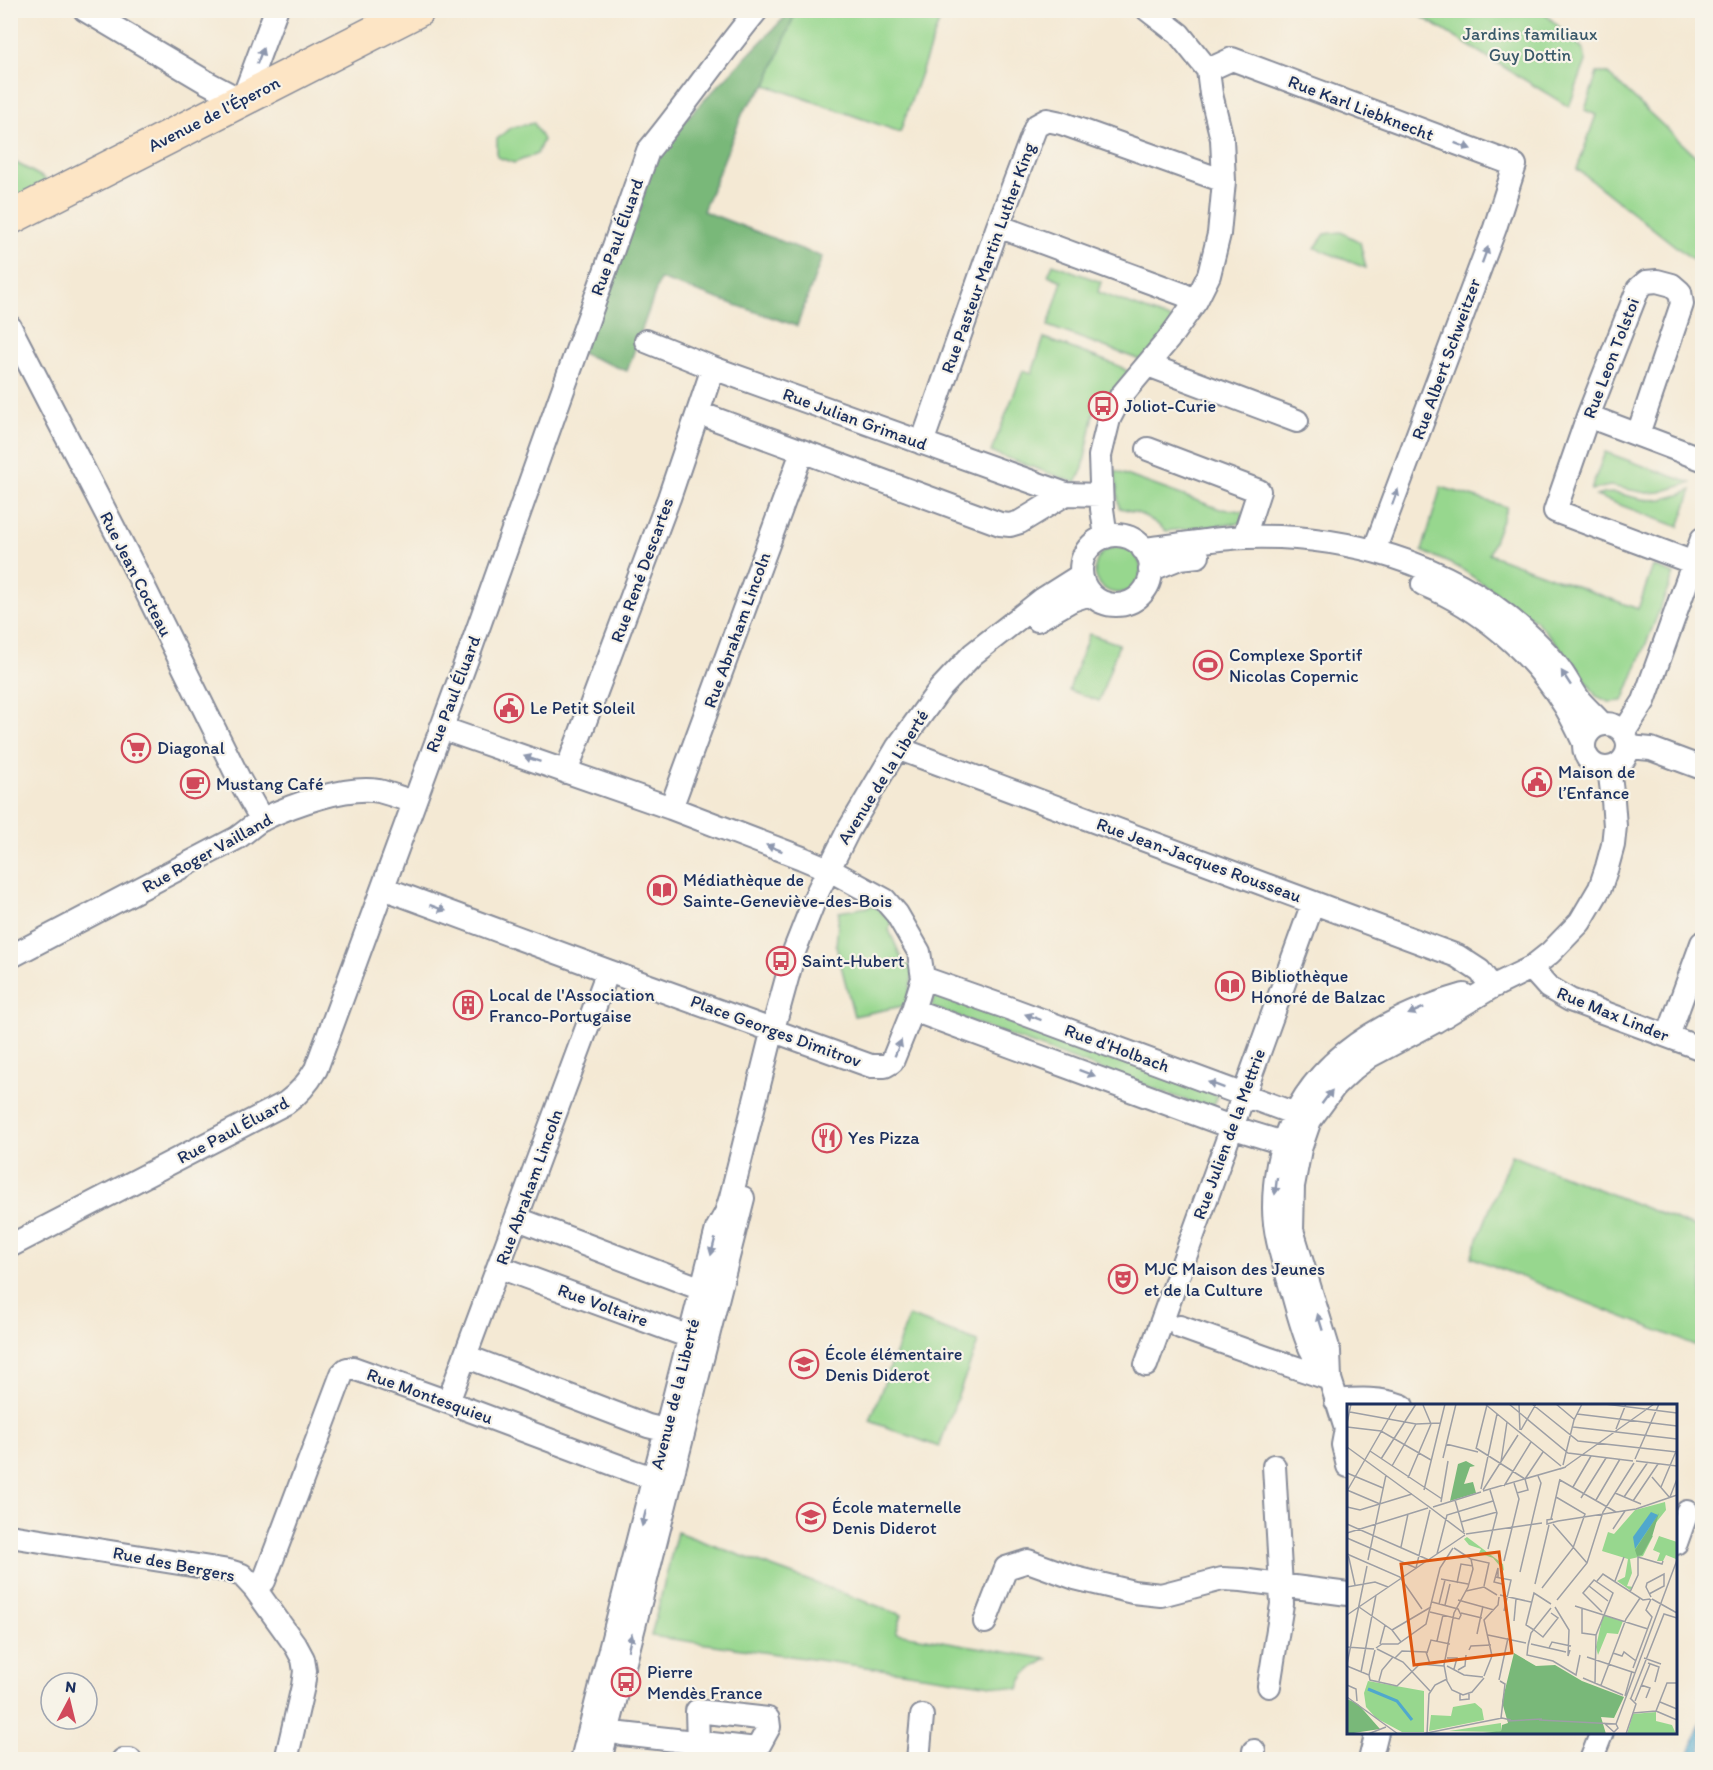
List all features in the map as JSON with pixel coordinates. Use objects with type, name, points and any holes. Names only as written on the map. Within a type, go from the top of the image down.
[{"type":"main road","name":"Avenue de l'Éperon","points":[[10,218],[418,10]]},
{"type":"street","points":[[85,10],[208,83],[242,100],[276,10]]},
{"type":"street","name":"Rue Paul Éluard","points":[[10,1246],[286,1103],[300,1093],[316,1069],[648,151],[757,10]]},
{"type":"street","points":[[1106,537],[1101,495],[1100,456],[1109,419],[1121,396],[1168,340],[1196,301],[1209,274],[1219,234],[1224,181],[1222,139],[1208,70],[1179,34],[1148,10]]},
{"type":"street","name":"Rue Karl Liebknecht","points":[[1208,70],[1232,59],[1515,165]]},
{"type":"street","name":"Rue Pasteur Martin Luther King","points":[[922,443],[1035,126],[1047,120],[1061,123],[1224,181]]},
{"type":"street","name":"Rue Albert Schweitzer","points":[[1374,551],[1495,228],[1515,165]]},
{"type":"street","points":[[998,226],[1196,301]]},
{"type":"street","name":"Rue Leon Tolstoi","points":[[1638,434],[1682,304],[1680,292],[1672,285],[1657,281],[1646,282],[1638,289],[1588,416],[1555,511],[1694,563]]},
{"type":"street","name":"Rue Jean Cocteau","points":[[10,327],[137,573],[239,779],[262,820]]},
{"type":"street","name":"Rue Julian Grimaud","points":[[646,341],[713,368],[1066,495],[1101,495]]},
{"type":"street","points":[[1148,365],[1297,421]]},
{"type":"street","name":"Rue René Descartes","points":[[566,772],[699,413],[713,368]]},
{"type":"street","points":[[699,413],[1000,524],[1010,525],[1020,522],[1066,495]]},
{"type":"street","points":[[1588,416],[1702,459]]},
{"type":"street","points":[[1148,449],[1259,491],[1244,537]]},
{"type":"street","name":"Rue Abraham Lincoln","points":[[671,808],[802,452]]},
{"type":"street","points":[[1116,535],[1136,542],[1143,549],[1149,559],[1150,570],[1149,581],[1144,591],[1127,603],[1117,605],[1098,600],[1086,584],[1081,565],[1089,547],[1106,537],[1116,535]]},
{"type":"street","points":[[1143,549],[1244,537],[1286,536],[1329,541],[1374,551],[1445,577],[1470,590],[1521,627],[1543,649],[1562,672],[1579,699],[1602,724]]},
{"type":"street","points":[[1150,570],[1180,558],[1226,552],[1278,550],[1324,555],[1368,564],[1438,590],[1473,611],[1511,639],[1538,669],[1564,705],[1584,743],[1586,756],[1590,762],[1602,768],[1608,768],[1615,767],[1624,759],[1626,739],[1644,701],[1702,539]]},
{"type":"street","name":"Avenue de la Liberté","points":[[582,1760],[599,1728],[710,1292],[717,1229],[732,1215],[745,1166],[772,1029],[795,949],[828,869],[848,831],[903,750],[940,689],[973,654],[1043,599],[1086,584]]},
{"type":"street","points":[[1584,743],[1590,730],[1602,724],[1614,725],[1626,739],[1702,768]]},
{"type":"street","name":"Place Georges Dimitrov","points":[[383,888],[608,972],[871,1065],[885,1066],[892,1062],[913,1010],[923,978],[919,951],[897,914],[885,900],[828,869],[671,808],[441,728]]},
{"type":"street","name":"Rue Jean-Jacques Rousseau","points":[[903,750],[1457,956],[1480,971],[1491,987]]},
{"type":"street","points":[[1347,1426],[1333,1390],[1309,1347],[1276,1230],[1275,1187],[1302,1117],[1370,1056],[1436,1022],[1491,987],[1531,968],[1565,939],[1580,922],[1600,888],[1613,845],[1615,826],[1608,768]]},
{"type":"street","name":"Rue Roger Vailland","points":[[10,957],[237,838],[262,820],[303,803],[339,793],[378,791],[414,802]]},
{"type":"street","name":"Rue Julien de la Mettrie","points":[[1146,1365],[1313,903]]},
{"type":"street","points":[[1668,1036],[1702,943]]},
{"type":"street","name":"Rue Max Linder","points":[[1531,968],[1548,987],[1570,1000],[1702,1049]]},
{"type":"street","name":"Rue Abraham Lincoln","points":[[448,1402],[608,972]]},
{"type":"street","name":"Rue d'Holbach","points":[[923,978],[1302,1117]]},
{"type":"street","name":"Rue d'Holbach","points":[[913,1010],[1231,1127],[1292,1146]]},
{"type":"street","points":[[518,1219],[710,1292]]},
{"type":"street","name":"Rue Voltaire","points":[[500,1267],[698,1339]]},
{"type":"street","points":[[1180,1327],[1267,1358],[1333,1390],[1359,1399],[1388,1401],[1396,1404]]},
{"type":"street","points":[[465,1356],[648,1426],[674,1432]]},
{"type":"street","name":"Rue Montesquieu","points":[[255,1589],[264,1581],[342,1374],[347,1369],[353,1368],[662,1481]]},
{"type":"street","points":[[1347,1432],[1343,1445],[1347,1462]]},
{"type":"street","points":[[1269,1686],[1282,1604],[1274,1466]]},
{"type":"street","points":[[1677,1540],[1688,1513]]},
{"type":"street","name":"Rue des Bergers","points":[[10,1536],[242,1575],[255,1589],[303,1659],[305,1671],[303,1686],[286,1760]]},
{"type":"street","points":[[985,1622],[1006,1568],[1028,1561],[1075,1578],[1142,1593],[1161,1594],[1222,1580],[1242,1580],[1347,1594]]},
{"type":"street","points":[[599,1728],[622,1734],[698,1743],[756,1754],[769,1727],[768,1719],[697,1711],[698,1743]]},
{"type":"street","points":[[918,1760],[922,1716]]},
{"type":"street","name":"Avenue de la Liberté","points":[[599,1728],[600,1760]]},
{"type":"street","points":[[1361,1734],[1362,1760]]},
{"type":"street","points":[[1370,1760],[1376,1734]]},
{"type":"street","points":[[1592,1760],[1601,1734]]},
{"type":"street","points":[[123,1760],[130,1760]]},
{"type":"green space","points":[[791,11],[796,11],[766,85],[744,110],[703,211],[822,257],[797,326],[660,279],[627,371],[581,353],[652,154]]},
{"type":"green space","points":[[796,11],[943,11],[900,132],[766,85]]},
{"type":"green space","name":"Jardins familiaux Guy Dottin","points":[[1412,11],[1542,11],[1583,49],[1586,61],[1569,107]]},
{"type":"green space","name":"Jardins familiaux Guy Dottin","points":[[1597,73],[1607,73],[1702,162],[1702,267],[1577,169],[1596,115],[1585,110]]},
{"type":"green space","points":[[534,123],[543,140],[537,154],[514,163],[497,157],[497,139],[510,128]]},
{"type":"green space","points":[[11,160],[51,182],[11,201]]},
{"type":"green space","points":[[1341,232],[1360,242],[1366,268],[1315,248],[1325,234]]},
{"type":"green space","points":[[1053,264],[1101,282],[1098,292],[1175,321],[1143,361],[1048,326],[1062,281],[1048,275]]},
{"type":"green space","points":[[1044,338],[1119,366],[1132,374],[1095,408],[1083,468],[1076,483],[991,452],[1023,371],[1032,373]]},
{"type":"green space","points":[[1605,452],[1691,483],[1660,492],[1647,493],[1610,486],[1591,490]]},
{"type":"green space","points":[[1115,471],[1220,509],[1243,511],[1242,523],[1166,531],[1144,516],[1119,508]]},
{"type":"green space","points":[[1441,487],[1507,507],[1489,554],[1638,609],[1653,566],[1674,574],[1623,701],[1609,702],[1596,696],[1576,665],[1536,621],[1460,568],[1422,551]]},
{"type":"green space","points":[[1692,490],[1679,527],[1596,496],[1614,493],[1655,500],[1674,497]]},
{"type":"green space","points":[[1118,547],[1134,554],[1141,570],[1134,586],[1118,593],[1102,586],[1095,570],[1102,554]]},
{"type":"green space","points":[[1089,634],[1119,644],[1099,701],[1069,690]]},
{"type":"green space","points":[[874,906],[891,920],[889,930],[904,964],[914,966],[907,1005],[854,1016],[836,946],[839,912]]},
{"type":"green space","points":[[937,992],[1217,1095],[1212,1110],[931,1007]]},
{"type":"green space","points":[[1511,1155],[1702,1230],[1702,1348],[1471,1257]]},
{"type":"green space","points":[[909,1316],[978,1342],[939,1447],[870,1421]]},
{"type":"green space","points":[[677,1532],[902,1615],[896,1633],[1047,1659],[1026,1675],[1019,1689],[651,1636]]},
{"type":"water","points":[[1702,1719],[1702,1759],[1687,1759]]},
{"type":"place","name":"Joliot-Curie","points":[[1103,406]]},
{"type":"place","name":"Complexe Sportif Nicolas Copernic","points":[[1208,665]]},
{"type":"place","name":"Le Petit Soleil","points":[[509,708]]},
{"type":"place","name":"Diagonal","points":[[136,748]]},
{"type":"place","name":"Maison de l’Enfance","points":[[1537,782]]},
{"type":"place","name":"Mustang Café","points":[[195,784]]},
{"type":"place","name":"Médiathèque de Sainte-Geneviève-des-Bois","points":[[662,890]]},
{"type":"place","name":"Saint-Hubert","points":[[781,961]]},
{"type":"place","name":"Bibliothèque Honoré de Balzac","points":[[1230,986]]},
{"type":"place","name":"Local de l'Association Franco-Portugaise","points":[[468,1005]]},
{"type":"place","name":"Yes Pizza","points":[[827,1138]]},
{"type":"place","name":"MJC Maison des Jeunes et de la Culture","points":[[1123,1279]]},
{"type":"place","name":"École élémentaire Denis Diderot","points":[[804,1364]]},
{"type":"place","name":"École maternelle Denis Diderot","points":[[811,1517]]},
{"type":"place","name":"Pierre Mendès France","points":[[626,1682]]}]
